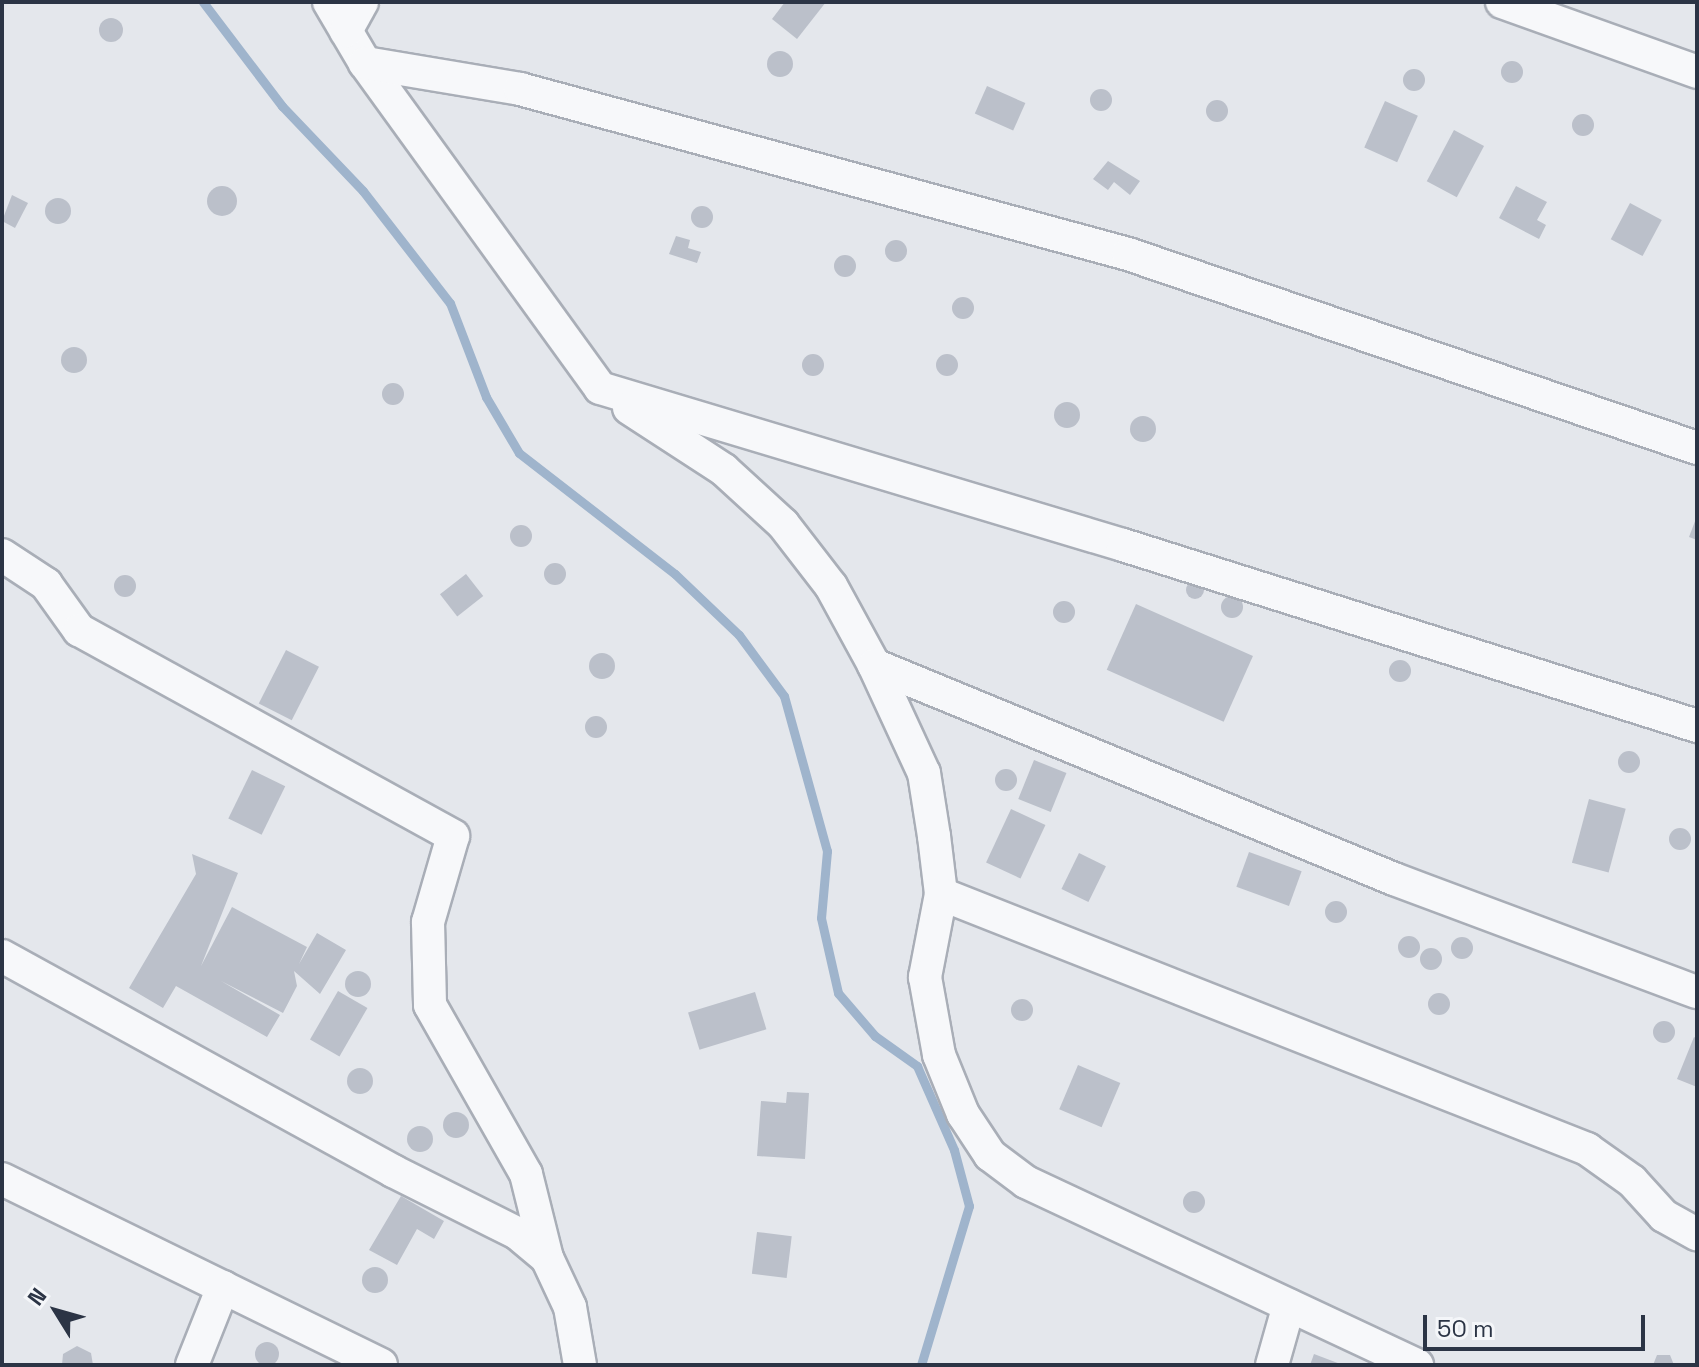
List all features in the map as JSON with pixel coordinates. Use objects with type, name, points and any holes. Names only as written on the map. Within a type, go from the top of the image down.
[{"type":"street","points":[[329,2],[365,63],[600,388],[724,470],[783,524],[831,586],[874,665],[924,773],[941,894],[925,977],[939,1055],[963,1114],[990,1155],[1026,1182],[1417,1365]]},
{"type":"street","points":[[346,31],[362,2]]},
{"type":"street","points":[[1502,2],[1697,72]]},
{"type":"street","points":[[365,63],[520,89],[1128,254],[1697,448]]},
{"type":"street","points":[[600,388],[1242,582],[1697,726]]},
{"type":"street","points":[[2,555],[46,584],[79,630],[453,836],[428,922],[430,1005],[526,1174],[547,1258],[570,1307],[580,1365]]},
{"type":"street","points":[[874,665],[1379,874],[1697,992]]},
{"type":"street","points":[[941,894],[1587,1149],[1632,1181],[1664,1216],[1697,1234]]},
{"type":"street","points":[[2,956],[393,1171],[517,1233],[547,1258]]},
{"type":"street","points":[[2,1179],[381,1365]]},
{"type":"street","points":[[192,1365],[223,1287]]},
{"type":"street","points":[[1272,1365],[1289,1305]]},
{"type":"building","points":[[785,2],[826,2],[797,39],[772,19]]},
{"type":"building","points":[[111,18],[122,25],[123,30],[116,41],[111,42],[100,35],[99,30],[106,19]]},
{"type":"building","points":[[780,51],[789,55],[793,64],[789,73],[780,77],[771,73],[767,64],[771,55]]},
{"type":"building","points":[[1512,61],[1520,64],[1523,72],[1520,80],[1512,83],[1504,80],[1501,72],[1504,64]]},
{"type":"building","points":[[1414,69],[1422,72],[1425,80],[1422,88],[1414,91],[1406,88],[1403,80],[1406,72]]},
{"type":"building","points":[[987,86],[1025,103],[1013,130],[975,113]]},
{"type":"building","points":[[1101,89],[1109,92],[1112,100],[1109,108],[1101,111],[1093,108],[1090,100],[1093,92]]},
{"type":"building","points":[[1217,100],[1225,103],[1228,111],[1225,119],[1217,122],[1209,119],[1206,111],[1209,103]]},
{"type":"building","points":[[1385,101],[1418,116],[1397,162],[1364,148]]},
{"type":"building","points":[[1583,114],[1591,117],[1594,125],[1591,133],[1583,136],[1575,133],[1572,125],[1575,117]]},
{"type":"building","points":[[1454,130],[1484,146],[1457,197],[1427,181]]},
{"type":"building","points":[[1108,161],[1140,181],[1130,195],[1114,182],[1108,190],[1093,179]]},
{"type":"building","points":[[222,186],[228,187],[236,195],[236,207],[228,215],[222,216],[216,215],[208,207],[207,201],[208,195],[216,187]]},
{"type":"building","points":[[1516,186],[1547,202],[1537,220],[1546,225],[1539,239],[1499,218]]},
{"type":"building","points":[[12,195],[28,203],[15,228],[2,221]]},
{"type":"building","points":[[58,198],[67,202],[71,211],[67,220],[58,224],[49,220],[45,211],[49,202]]},
{"type":"building","points":[[1630,203],[1662,220],[1643,256],[1611,239]]},
{"type":"building","points":[[702,206],[710,209],[713,217],[710,225],[702,228],[694,225],[691,217],[694,209]]},
{"type":"building","points":[[676,236],[690,240],[688,248],[701,252],[697,263],[669,254]]},
{"type":"building","points":[[896,240],[904,243],[907,251],[904,259],[896,262],[888,259],[885,251],[888,243]]},
{"type":"building","points":[[845,255],[853,258],[856,266],[853,274],[845,277],[837,274],[834,266],[837,258]]},
{"type":"building","points":[[963,297],[971,300],[974,308],[971,316],[963,319],[955,316],[952,308],[955,300]]},
{"type":"building","points":[[74,347],[83,351],[87,360],[83,369],[74,373],[65,369],[61,360],[65,351]]},
{"type":"building","points":[[813,354],[821,357],[824,365],[821,373],[813,376],[805,373],[802,365],[805,357]]},
{"type":"building","points":[[947,354],[955,357],[958,365],[955,373],[947,376],[939,373],[936,365],[939,357]]},
{"type":"building","points":[[393,383],[401,386],[404,394],[401,402],[393,405],[385,402],[382,394],[385,386]]},
{"type":"building","points":[[1067,402],[1076,406],[1080,415],[1076,424],[1067,428],[1058,424],[1054,415],[1058,406]]},
{"type":"building","points":[[1143,416],[1152,420],[1156,429],[1152,438],[1143,442],[1134,438],[1130,429],[1134,420]]},
{"type":"building","points":[[1697,516],[1697,540],[1689,537]]},
{"type":"building","points":[[521,525],[529,528],[532,536],[529,544],[521,547],[513,544],[510,536],[513,528]]},
{"type":"building","points":[[555,563],[563,566],[566,574],[563,582],[555,585],[547,582],[544,574],[547,566]]},
{"type":"building","points":[[466,574],[483,596],[457,616],[440,594]]},
{"type":"building","points":[[125,575],[133,578],[136,586],[133,594],[125,597],[117,594],[114,586],[117,578]]},
{"type":"building","points":[[1191,581],[1199,581],[1204,590],[1202,597],[1191,599],[1186,594],[1186,586]]},
{"type":"building","points":[[1232,596],[1240,599],[1243,607],[1240,615],[1232,618],[1224,615],[1221,607],[1224,599]]},
{"type":"building","points":[[1064,601],[1072,604],[1075,612],[1072,620],[1064,623],[1056,620],[1053,612],[1056,604]]},
{"type":"building","points":[[1136,604],[1253,656],[1224,722],[1107,670]]},
{"type":"building","points":[[286,650],[319,667],[292,720],[259,703]]},
{"type":"building","points":[[602,653],[611,657],[615,666],[611,675],[602,679],[593,675],[589,666],[593,657]]},
{"type":"building","points":[[1400,660],[1408,663],[1411,671],[1408,679],[1400,682],[1392,679],[1389,671],[1392,663]]},
{"type":"building","points":[[596,716],[604,719],[607,727],[604,735],[596,738],[588,735],[585,727],[588,719]]},
{"type":"building","points":[[1629,751],[1637,754],[1640,762],[1637,770],[1629,773],[1621,770],[1618,762],[1621,754]]},
{"type":"building","points":[[1034,760],[1066,773],[1051,812],[1018,799]]},
{"type":"building","points":[[1006,769],[1014,772],[1017,780],[1014,788],[1006,791],[998,788],[995,780],[998,772]]},
{"type":"building","points":[[252,770],[285,786],[262,835],[228,819]]},
{"type":"building","points":[[1589,799],[1626,809],[1609,873],[1572,863]]},
{"type":"building","points":[[1011,809],[1045,825],[1021,879],[986,862]]},
{"type":"building","points":[[1680,828],[1688,831],[1691,839],[1688,847],[1680,850],[1672,847],[1669,839],[1672,831]]},
{"type":"building","points":[[1249,852],[1302,871],[1289,906],[1236,887]]},
{"type":"building","points":[[1079,853],[1106,866],[1088,902],[1061,889]]},
{"type":"building","points":[[192,854],[238,873],[201,966],[232,907],[307,947],[299,964],[317,933],[346,950],[320,994],[294,971],[297,986],[283,1013],[221,981],[280,1015],[267,1037],[176,986],[163,1008],[129,988],[196,874]]},
{"type":"building","points":[[1336,901],[1344,904],[1347,912],[1344,920],[1336,923],[1328,920],[1325,912],[1328,904]]},
{"type":"building","points":[[1409,936],[1417,939],[1420,947],[1417,955],[1409,958],[1401,955],[1398,947],[1401,939]]},
{"type":"building","points":[[1462,937],[1470,940],[1473,948],[1470,956],[1462,959],[1454,956],[1451,948],[1454,940]]},
{"type":"building","points":[[1431,948],[1439,951],[1442,959],[1439,967],[1431,970],[1423,967],[1420,959],[1423,951]]},
{"type":"building","points":[[358,971],[367,975],[371,984],[367,993],[358,997],[349,993],[345,984],[349,975]]},
{"type":"building","points":[[338,991],[367,1008],[339,1056],[310,1039]]},
{"type":"building","points":[[755,992],[766,1029],[699,1050],[688,1012]]},
{"type":"building","points":[[1439,993],[1447,996],[1450,1004],[1447,1012],[1439,1015],[1431,1012],[1428,1004],[1431,996]]},
{"type":"building","points":[[1022,999],[1030,1002],[1033,1010],[1030,1018],[1022,1021],[1014,1018],[1011,1010],[1014,1002]]},
{"type":"building","points":[[1664,1021],[1672,1024],[1675,1032],[1672,1040],[1664,1043],[1656,1040],[1653,1032],[1656,1024]]},
{"type":"building","points":[[1694,1037],[1697,1039],[1697,1087],[1677,1079]]},
{"type":"building","points":[[1078,1065],[1120,1083],[1102,1127],[1059,1109]]},
{"type":"building","points":[[360,1068],[369,1072],[373,1081],[369,1090],[360,1094],[351,1090],[347,1081],[351,1072]]},
{"type":"building","points":[[787,1092],[809,1093],[805,1159],[757,1156],[761,1101],[786,1103]]},
{"type":"building","points":[[456,1112],[465,1116],[469,1125],[465,1134],[456,1138],[447,1134],[443,1125],[447,1116]]},
{"type":"building","points":[[420,1126],[429,1130],[433,1139],[429,1148],[420,1152],[411,1148],[407,1139],[411,1130]]},
{"type":"building","points":[[1194,1191],[1202,1194],[1205,1202],[1202,1210],[1194,1213],[1186,1210],[1183,1202],[1186,1194]]},
{"type":"building","points":[[401,1196],[444,1221],[434,1239],[417,1229],[397,1265],[369,1250]]},
{"type":"building","points":[[757,1232],[792,1236],[787,1278],[752,1274]]},
{"type":"building","points":[[375,1267],[384,1271],[388,1280],[384,1289],[375,1293],[366,1289],[362,1280],[366,1271]]},
{"type":"building","points":[[267,1342],[276,1345],[279,1354],[276,1363],[267,1366],[258,1363],[255,1354],[258,1345]]},
{"type":"building","points":[[77,1346],[91,1353],[93,1365],[62,1365],[63,1354]]},
{"type":"building","points":[[1314,1354],[1343,1365],[1310,1365]]},
{"type":"building","points":[[1657,1355],[1670,1355],[1674,1365],[1653,1365]]},
{"type":"waterway","points":[[203,2],[282,106],[363,191],[450,303],[486,397],[519,453],[675,574],[739,635],[784,696],[827,851],[821,918],[838,993],[875,1036],[917,1066],[954,1150],[969,1206],[921,1365]]}]
